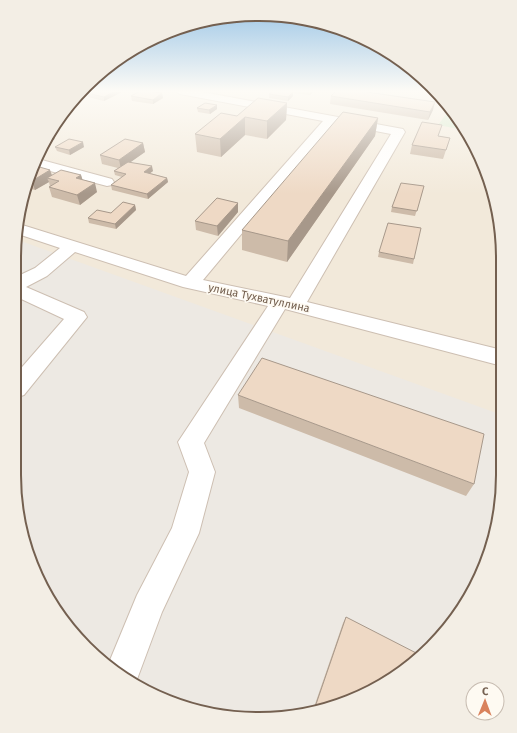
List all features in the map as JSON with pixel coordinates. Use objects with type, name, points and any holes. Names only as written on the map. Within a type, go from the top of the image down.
[{"type":"street","points":[[190,283],[327,125]]},
{"type":"street","points":[[124,670],[148,606],[185,533],[202,472],[191,442],[287,303],[399,132],[364,125]]},
{"type":"street","points":[[41,164],[107,182]]},
{"type":"street","name":"улица Тухватуллина","points":[[23,231],[190,283],[287,303],[496,356]]},
{"type":"street","points":[[21,282],[41,272],[72,246]]},
{"type":"street","points":[[21,292],[77,317],[21,383]]},
{"type":"shaded area","points":[[62,125],[455,125],[472,153],[488,197],[494,228],[496,258],[496,474],[494,505],[488,536],[472,580],[447,619],[415,653],[390,672],[364,688],[320,704],[289,710],[258,712],[215,708],[33,548],[29,536],[23,505],[21,474],[21,258],[23,228],[29,197],[45,153]]},
{"type":"shaded area","points":[[22,241],[496,413],[495,490],[494,505],[488,536],[472,580],[456,606],[437,631],[403,663],[364,688],[320,704],[289,710],[274,711],[258,712],[228,710],[197,704],[182,699],[153,688],[127,672],[102,653],[70,619],[45,580],[29,536],[26,521],[23,505],[21,474]]},
{"type":"green space","points":[[439,125],[455,125],[457,129]]},
{"type":"building","points":[[206,125],[236,125],[220,139],[195,134]]},
{"type":"building","points":[[332,125],[373,125],[288,241],[242,230]]},
{"type":"building","points":[[421,125],[442,125],[438,136],[450,138],[446,150],[412,145]]},
{"type":"building","points":[[69,139],[83,142],[69,150],[55,147]]},
{"type":"building","points":[[125,139],[143,143],[119,160],[100,155]]},
{"type":"building","points":[[128,162],[152,166],[144,172],[167,178],[147,194],[111,185],[126,174],[114,171]]},
{"type":"building","points":[[39,167],[50,170],[35,179]]},
{"type":"building","points":[[61,170],[81,175],[76,178],[95,183],[77,195],[49,187],[59,181],[47,178]]},
{"type":"building","points":[[401,183],[424,186],[417,211],[392,207]]},
{"type":"building","points":[[217,198],[238,203],[217,226],[195,221]]},
{"type":"building","points":[[123,202],[135,205],[115,224],[88,218],[97,210],[111,213]]},
{"type":"building","points":[[388,223],[421,228],[414,259],[379,252]]},
{"type":"building","points":[[262,358],[484,434],[474,484],[238,395]]},
{"type":"building","points":[[346,617],[415,653],[390,672],[364,688],[316,705]]}]
